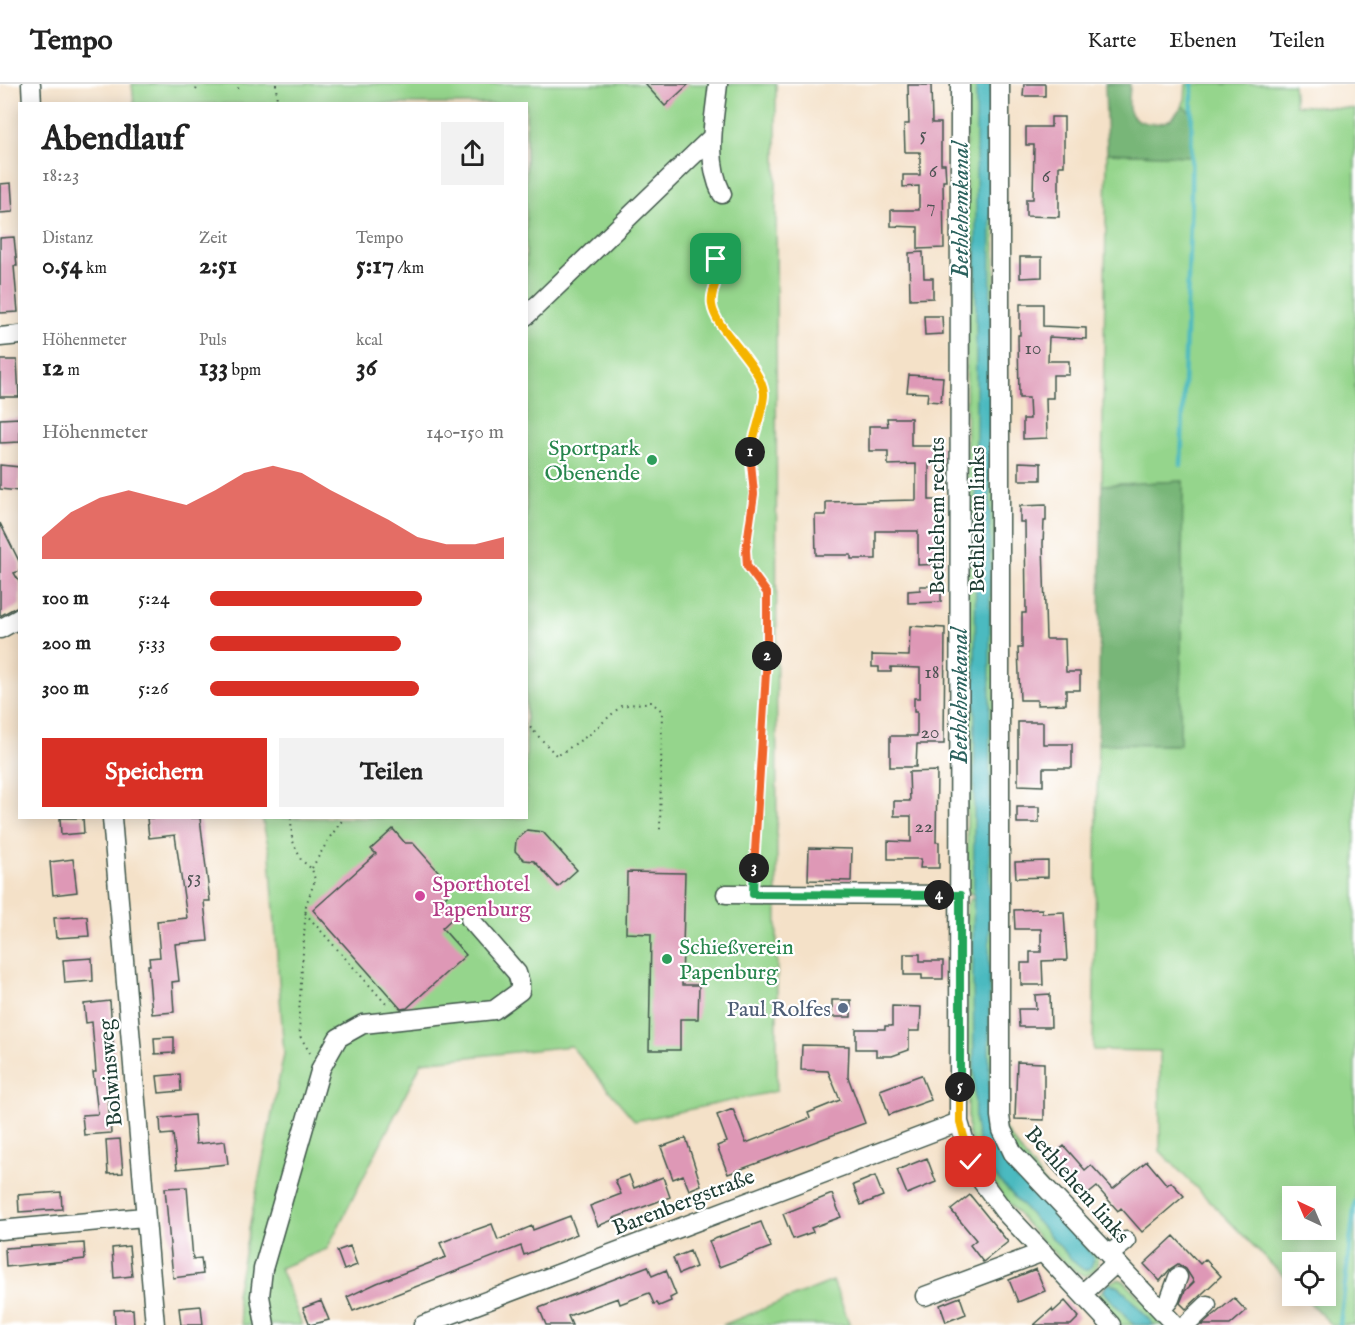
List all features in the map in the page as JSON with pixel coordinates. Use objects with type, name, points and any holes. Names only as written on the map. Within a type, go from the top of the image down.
[{"type":"street","points":[[31,84],[32,102]]},
{"type":"street","points":[[718,84],[711,138],[712,162],[722,194]]},
{"type":"street","name":"Bethlehem rechts","points":[[960,84],[960,1122],[971,1162],[983,1183],[1004,1211],[1112,1325]]},
{"type":"street","name":"Bethlehem links","points":[[1000,84],[1000,1116],[1002,1130],[1014,1153],[1112,1259],[1082,1294]]},
{"type":"street","points":[[528,314],[711,138]]},
{"type":"street","points":[[0,338],[18,335]]},
{"type":"street","points":[[0,629],[18,619]]},
{"type":"street","name":"Bolwinsweg","points":[[112,819],[144,1217],[155,1325]]},
{"type":"street","points":[[726,894],[960,895]]},
{"type":"street","points":[[265,1325],[260,1296],[263,1269],[321,1068],[338,1038],[363,1024],[494,1010],[520,991],[517,973],[470,919]]},
{"type":"street","name":"Barenbergstraße","points":[[423,1325],[960,1122]]},
{"type":"street","points":[[0,1230],[144,1217]]},
{"type":"street","points":[[1126,1240],[1112,1259],[1175,1325]]},
{"type":"street","points":[[925,1296],[1043,1252]]},
{"type":"street","points":[[1161,1310],[1170,1299],[1178,1277]]},
{"type":"street","points":[[1186,1325],[1207,1305]]},
{"type":"path","points":[[196,90],[199,84]]},
{"type":"path","points":[[238,89],[239,84]]},
{"type":"path","points":[[276,84],[278,102]]},
{"type":"path","points":[[714,253],[721,269],[714,289],[712,306],[721,324],[757,375],[764,393],[750,452],[754,494],[746,550],[747,566],[767,593],[768,618],[753,894]]},
{"type":"path","points":[[528,725],[557,756],[590,734],[621,706],[651,702],[662,711],[660,831]]},
{"type":"path","points":[[291,819],[292,839],[302,860],[312,869],[315,880],[305,913],[299,1014],[300,1036],[321,1068]]},
{"type":"path","points":[[312,869],[343,819]]},
{"type":"path","points":[[305,913],[400,1020]]},
{"type":"green space","name":"Sportpark Obenende","points":[[132,84],[776,84],[777,1091],[635,1121],[571,1046],[422,1062],[327,1249],[280,1268],[302,1325],[242,1325],[236,1294],[284,1054],[270,854],[262,819],[528,819],[528,102],[134,102]]},
{"type":"green space","points":[[966,84],[995,84],[995,893],[989,894],[989,898],[995,899],[995,1116],[1097,1253],[1096,1268],[1085,1276],[1059,1258],[1013,1208],[979,1163],[968,1132],[966,906],[970,899],[974,899],[973,894],[970,894],[967,889]]},
{"type":"green space","points":[[1105,84],[1130,84],[1131,114],[1146,123],[1169,120],[1182,106],[1192,113],[1191,156],[1107,153]]},
{"type":"green space","points":[[1186,84],[1293,84],[1295,105],[1355,109],[1355,1325],[1332,1325],[1313,1306],[1336,1306],[1336,1252],[1282,1252],[1282,1275],[1160,1151],[1160,1051],[1093,1050],[1098,744],[1177,745],[1183,481],[1102,485],[1107,153],[1191,156],[1192,113],[1182,106]]},
{"type":"green space","points":[[1183,481],[1180,745],[1098,744],[1102,485]]},
{"type":"green space","points":[[1119,1279],[1124,1281],[1166,1325],[1121,1325],[1098,1297],[1106,1285]]},
{"type":"green space","points":[[833,1281],[850,1325],[723,1325]]},
{"type":"water","points":[[976,84],[991,84],[989,1120],[994,1142],[1004,1162],[1080,1240],[1094,1258],[1091,1267],[1087,1270],[1076,1264],[992,1173],[980,1150],[975,1123],[973,977]]},
{"type":"water","points":[[1108,1284],[1119,1286],[1154,1325],[1134,1325],[1105,1293],[1104,1290]]},
{"type":"building","points":[[645,84],[689,84],[665,106]]},
{"type":"building","points":[[1024,84],[1045,84],[1045,96],[1023,96]]},
{"type":"building","points":[[908,85],[931,85],[932,123],[941,123],[941,164],[945,164],[946,181],[943,181],[944,248],[918,249],[918,227],[891,226],[891,210],[919,210],[919,186],[903,187],[903,175],[920,175],[920,152],[905,152],[904,124],[909,124]]},
{"type":"building","points":[[1051,117],[1064,117],[1064,166],[1059,166],[1059,217],[1026,216],[1026,199],[1033,199],[1034,145],[1026,145],[1026,127],[1051,127]]},
{"type":"building","points":[[11,183],[13,212],[0,213],[0,184]]},
{"type":"building","points":[[14,237],[18,312],[0,313],[0,238]]},
{"type":"building","points":[[923,252],[924,278],[933,278],[933,298],[910,299],[909,253]]},
{"type":"building","points":[[1020,257],[1042,257],[1042,277],[1020,278]]},
{"type":"building","points":[[1020,304],[1043,304],[1043,326],[1086,328],[1086,339],[1049,337],[1048,361],[1069,361],[1069,375],[1053,375],[1053,398],[1046,398],[1047,438],[1023,439],[1023,419],[1030,419],[1029,398],[1019,398]]},
{"type":"building","points":[[924,316],[942,316],[943,334],[925,335]]},
{"type":"building","points":[[0,360],[17,360],[18,397],[0,397]]},
{"type":"building","points":[[909,375],[943,377],[941,402],[927,401],[928,393],[907,392]]},
{"type":"building","points":[[18,418],[18,442],[0,443],[0,419]]},
{"type":"building","points":[[887,418],[911,418],[911,446],[943,446],[943,464],[929,464],[929,500],[945,500],[945,564],[918,565],[918,531],[876,531],[876,559],[851,559],[851,555],[816,555],[815,515],[826,515],[826,502],[916,500],[916,464],[888,465],[888,451],[869,451],[869,426],[888,426]]},
{"type":"building","points":[[1019,462],[1041,463],[1041,480],[1019,480]]},
{"type":"building","points":[[0,465],[18,467],[18,491],[0,489]]},
{"type":"building","points":[[1046,505],[1043,544],[1046,639],[1065,639],[1066,672],[1080,672],[1080,690],[1066,690],[1066,704],[1037,705],[1037,700],[1020,700],[1018,648],[1022,648],[1022,613],[1026,613],[1025,522],[1020,522],[1020,506]]},
{"type":"building","points":[[0,523],[18,559],[18,572],[14,573],[18,580],[18,606],[0,616]]},
{"type":"building","points":[[920,586],[941,586],[941,602],[908,603],[908,591],[920,590]]},
{"type":"building","points":[[910,626],[945,628],[944,744],[917,744],[916,767],[890,767],[890,736],[917,736],[917,712],[914,712],[914,698],[920,698],[920,668],[891,667],[891,672],[879,672],[879,667],[872,667],[872,655],[909,656]]},
{"type":"building","points":[[1018,722],[1043,722],[1043,744],[1072,744],[1072,768],[1043,768],[1043,786],[1018,785]]},
{"type":"building","points":[[937,771],[936,842],[939,842],[939,868],[920,868],[921,859],[888,859],[888,841],[911,842],[911,816],[894,816],[894,801],[910,801],[909,772]]},
{"type":"building","points":[[1017,807],[1039,807],[1039,823],[1017,823]]},
{"type":"building","points":[[60,819],[83,819],[84,833],[61,835]]},
{"type":"building","points":[[147,819],[200,819],[210,901],[204,901],[208,941],[175,944],[179,981],[172,982],[174,1012],[152,1014],[148,965],[150,965],[149,958],[160,957],[157,921],[187,918],[175,835],[149,838]]},
{"type":"building","points":[[393,829],[405,843],[413,843],[447,881],[449,893],[443,899],[457,914],[442,928],[466,955],[407,1008],[401,1009],[313,910],[376,854],[371,849]]},
{"type":"building","points":[[527,830],[543,832],[577,870],[558,887],[534,861],[524,860],[515,851],[516,840]]},
{"type":"building","points":[[809,848],[852,849],[851,881],[808,880]]},
{"type":"building","points":[[73,859],[77,892],[53,895],[50,862]]},
{"type":"building","points":[[1048,861],[1048,877],[1016,878],[1015,862]]},
{"type":"building","name":"Schießverein Papenburg","points":[[627,872],[685,873],[682,985],[699,985],[698,1019],[680,1019],[680,1050],[649,1050],[651,934],[626,933]]},
{"type":"building","points":[[1042,909],[1042,913],[1064,912],[1067,960],[1042,961],[1043,985],[1021,985],[1021,963],[1030,963],[1030,952],[1041,952],[1041,929],[1015,929],[1014,910]]},
{"type":"building","points":[[87,916],[89,936],[56,938],[54,918]]},
{"type":"building","points":[[904,954],[920,954],[920,961],[943,961],[943,979],[922,979],[922,975],[904,975]]},
{"type":"building","points":[[92,958],[93,981],[65,983],[63,960]]},
{"type":"building","points":[[1050,994],[1051,1027],[1019,1027],[1018,1009],[1036,1009],[1035,995]]},
{"type":"building","points":[[832,1000],[851,1000],[851,1017],[832,1017]]},
{"type":"building","points":[[110,1001],[117,1098],[108,1099],[111,1133],[84,1135],[82,1115],[98,1114],[93,1072],[96,1072],[92,1022],[86,1023],[84,1004]]},
{"type":"building","points":[[892,1006],[921,1007],[920,1031],[909,1031],[909,1050],[892,1056],[876,1056],[876,1049],[856,1049],[856,1029],[885,1029],[885,1026],[892,1026]]},
{"type":"building","points":[[174,1037],[174,1053],[155,1054],[154,1038]]},
{"type":"building","points":[[802,1045],[849,1046],[848,1077],[865,1123],[728,1174],[717,1146],[727,1142],[717,1115],[733,1109],[746,1143],[810,1118],[808,1113],[840,1100],[828,1071],[801,1070]]},
{"type":"building","points":[[1017,1062],[1044,1063],[1044,1120],[1015,1119]]},
{"type":"building","points":[[180,1074],[181,1091],[159,1093],[157,1076]]},
{"type":"building","points":[[921,1075],[931,1100],[889,1115],[880,1090]]},
{"type":"building","points":[[194,1115],[196,1144],[225,1141],[228,1164],[177,1169],[173,1134],[161,1135],[160,1118]]},
{"type":"building","points":[[686,1138],[701,1185],[689,1190],[683,1175],[673,1179],[661,1147]]},
{"type":"building","points":[[120,1139],[123,1173],[108,1174],[106,1140]]},
{"type":"building","points":[[1064,1146],[1085,1170],[1091,1165],[1113,1189],[1147,1161],[1167,1185],[1171,1182],[1184,1196],[1142,1232],[1121,1208],[1118,1211],[1097,1187],[1081,1200],[1046,1161]]},
{"type":"building","points":[[927,1158],[936,1182],[907,1194],[897,1170]]},
{"type":"building","points":[[629,1175],[634,1188],[663,1177],[670,1197],[598,1226],[590,1206],[621,1194],[615,1180]]},
{"type":"building","points":[[875,1176],[883,1196],[861,1205],[853,1185]]},
{"type":"building","points":[[187,1187],[193,1259],[201,1258],[203,1274],[173,1278],[165,1188]]},
{"type":"building","points":[[61,1192],[62,1209],[19,1212],[18,1195]]},
{"type":"building","points":[[832,1194],[841,1217],[811,1228],[813,1232],[793,1239],[783,1214]]},
{"type":"building","points":[[970,1195],[1008,1242],[983,1262],[970,1245],[976,1240],[951,1210]]},
{"type":"building","points":[[570,1216],[577,1234],[524,1255],[521,1246],[353,1311],[347,1297],[446,1257],[440,1243],[458,1236],[492,1224],[498,1240],[532,1226],[533,1230]]},
{"type":"building","points":[[761,1222],[771,1247],[719,1267],[709,1241]]},
{"type":"building","points":[[1174,1236],[1200,1264],[1205,1259],[1221,1276],[1186,1309],[1180,1303],[1185,1291],[1194,1282],[1186,1269],[1178,1264],[1170,1269],[1160,1281],[1144,1264]]},
{"type":"building","points":[[84,1243],[85,1259],[6,1267],[5,1248]]},
{"type":"building","points":[[129,1246],[132,1276],[114,1278],[112,1248]]},
{"type":"building","points":[[350,1246],[357,1265],[344,1270],[337,1251]]},
{"type":"building","points":[[690,1251],[696,1267],[679,1274],[673,1258]]},
{"type":"building","points":[[648,1266],[652,1276],[666,1270],[676,1295],[670,1298],[671,1301],[659,1306],[657,1303],[654,1304],[649,1293],[620,1304],[618,1298],[568,1316],[572,1325],[546,1325],[539,1308]]},
{"type":"building","points":[[1036,1269],[1045,1291],[1018,1302],[1009,1280]]},
{"type":"building","points":[[960,1297],[966,1314],[946,1322],[940,1305]]},
{"type":"building","points":[[1234,1298],[1246,1311],[1230,1325],[1202,1325]]},
{"type":"building","points":[[321,1301],[329,1320],[310,1325],[303,1308]]},
{"type":"building","points":[[1065,1301],[1079,1317],[1071,1325],[1034,1325],[1052,1309],[1053,1312]]},
{"type":"building","points":[[201,1306],[203,1325],[181,1325],[179,1308]]},
{"type":"building","points":[[133,1309],[134,1325],[115,1325],[114,1310]]},
{"type":"waterway","points":[[1181,465],[1191,197],[1192,84]]},
{"type":"waterway","points":[[1340,1325],[1355,1202]]},
{"type":"place","name":"Sportpark Obenende","points":[[652,460]]},
{"type":"place","name":"Sporthotel Papenburg","points":[[420,896]]},
{"type":"place","name":"Schießverein Papenburg","points":[[667,959]]},
{"type":"place","name":"Paul Rolfes","points":[[843,1008]]},
{"type":"route","points":[[716,259],[721,269],[714,289],[712,306],[721,324],[757,375],[764,393],[750,452],[754,494],[746,550],[747,566],[767,593],[768,618],[753,894],[960,895],[960,1122],[971,1162]]},
{"type":"water label","name":"Bethlehemkanal","points":[[960,210]]},
{"type":"water label","name":"Bethlehemkanal","points":[[959,696]]}]
